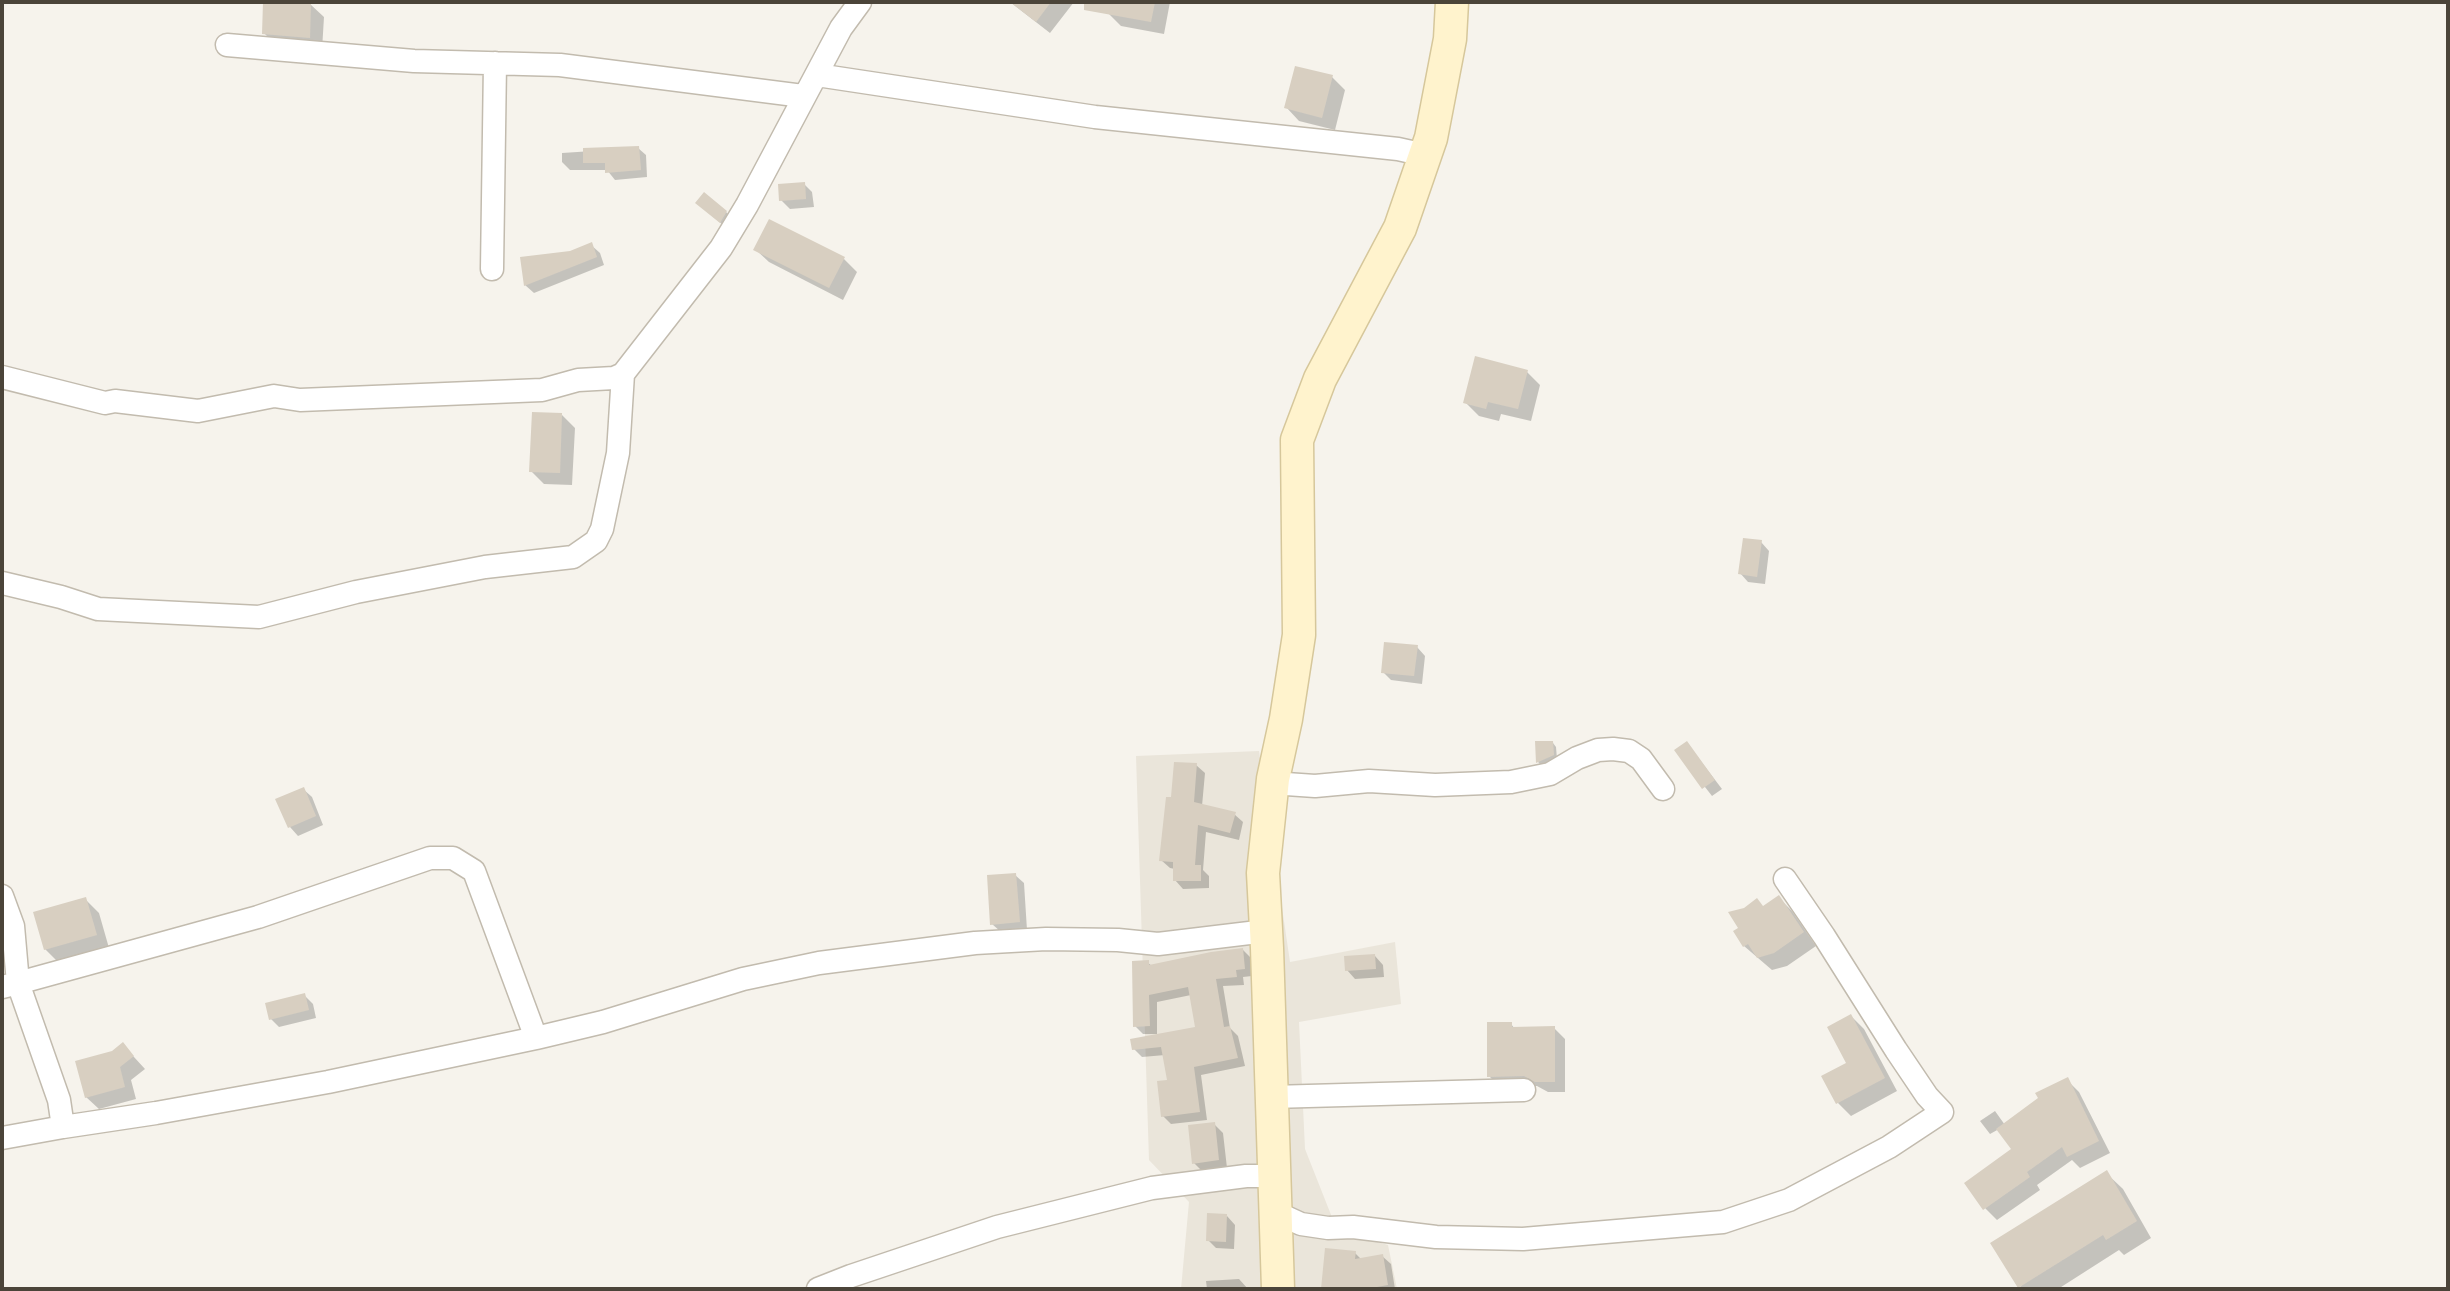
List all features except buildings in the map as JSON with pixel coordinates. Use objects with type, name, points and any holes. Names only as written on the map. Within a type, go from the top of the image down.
[{"type":"main road","points":[[1278,1289],[1263,873],[1273,779],[1299,635],[1297,440],[1320,379],[1400,228],[1431,138],[1450,39],[1452,2]]},
{"type":"street","points":[[2,377],[105,403],[115,401],[198,411],[274,396],[300,400],[542,390],[578,380],[614,378],[623,374],[721,248],[841,28],[860,2]]},
{"type":"street","points":[[227,45],[414,61],[560,65],[803,96]]},
{"type":"street","points":[[492,269],[495,63]]},
{"type":"street","points":[[817,75],[1095,117],[1398,149],[1425,155]]},
{"type":"street","points":[[2,583],[98,609],[259,617],[356,592],[485,567],[573,557],[596,541],[602,529],[618,453],[623,374]]},
{"type":"street","points":[[1273,779],[1286,784],[1315,786],[1369,781],[1435,785],[1511,782],[1550,774],[1577,758],[1598,750],[1613,749],[1629,751],[1641,759],[1663,789]]},
{"type":"street","points":[[10,985],[258,917],[430,858],[453,858],[474,871],[536,1038]]},
{"type":"street","points":[[1277,1213],[1301,1224],[1328,1228],[1353,1227],[1436,1237],[1523,1239],[1723,1222],[1789,1200],[1889,1147],[1942,1112],[1927,1096],[1896,1050],[1785,879]]},
{"type":"street","points":[[2,896],[13,926],[10,985],[59,1100],[63,1127]]},
{"type":"street","points":[[2,1138],[328,1082],[536,1038],[603,1022],[743,979],[819,963],[975,943],[1046,939],[1158,944],[1266,931]]},
{"type":"street","points":[[1272,1097],[1524,1090]]},
{"type":"street","points":[[818,1289],[997,1227],[1136,1192],[1246,1176],[1275,1176]]},
{"type":"shaded area","points":[[1259,751],[1290,962],[1395,942],[1401,1004],[1299,1022],[1305,1149],[1337,1230],[1388,1245],[1397,1289],[1181,1289],[1189,1202],[1149,1160],[1136,756]]}]
